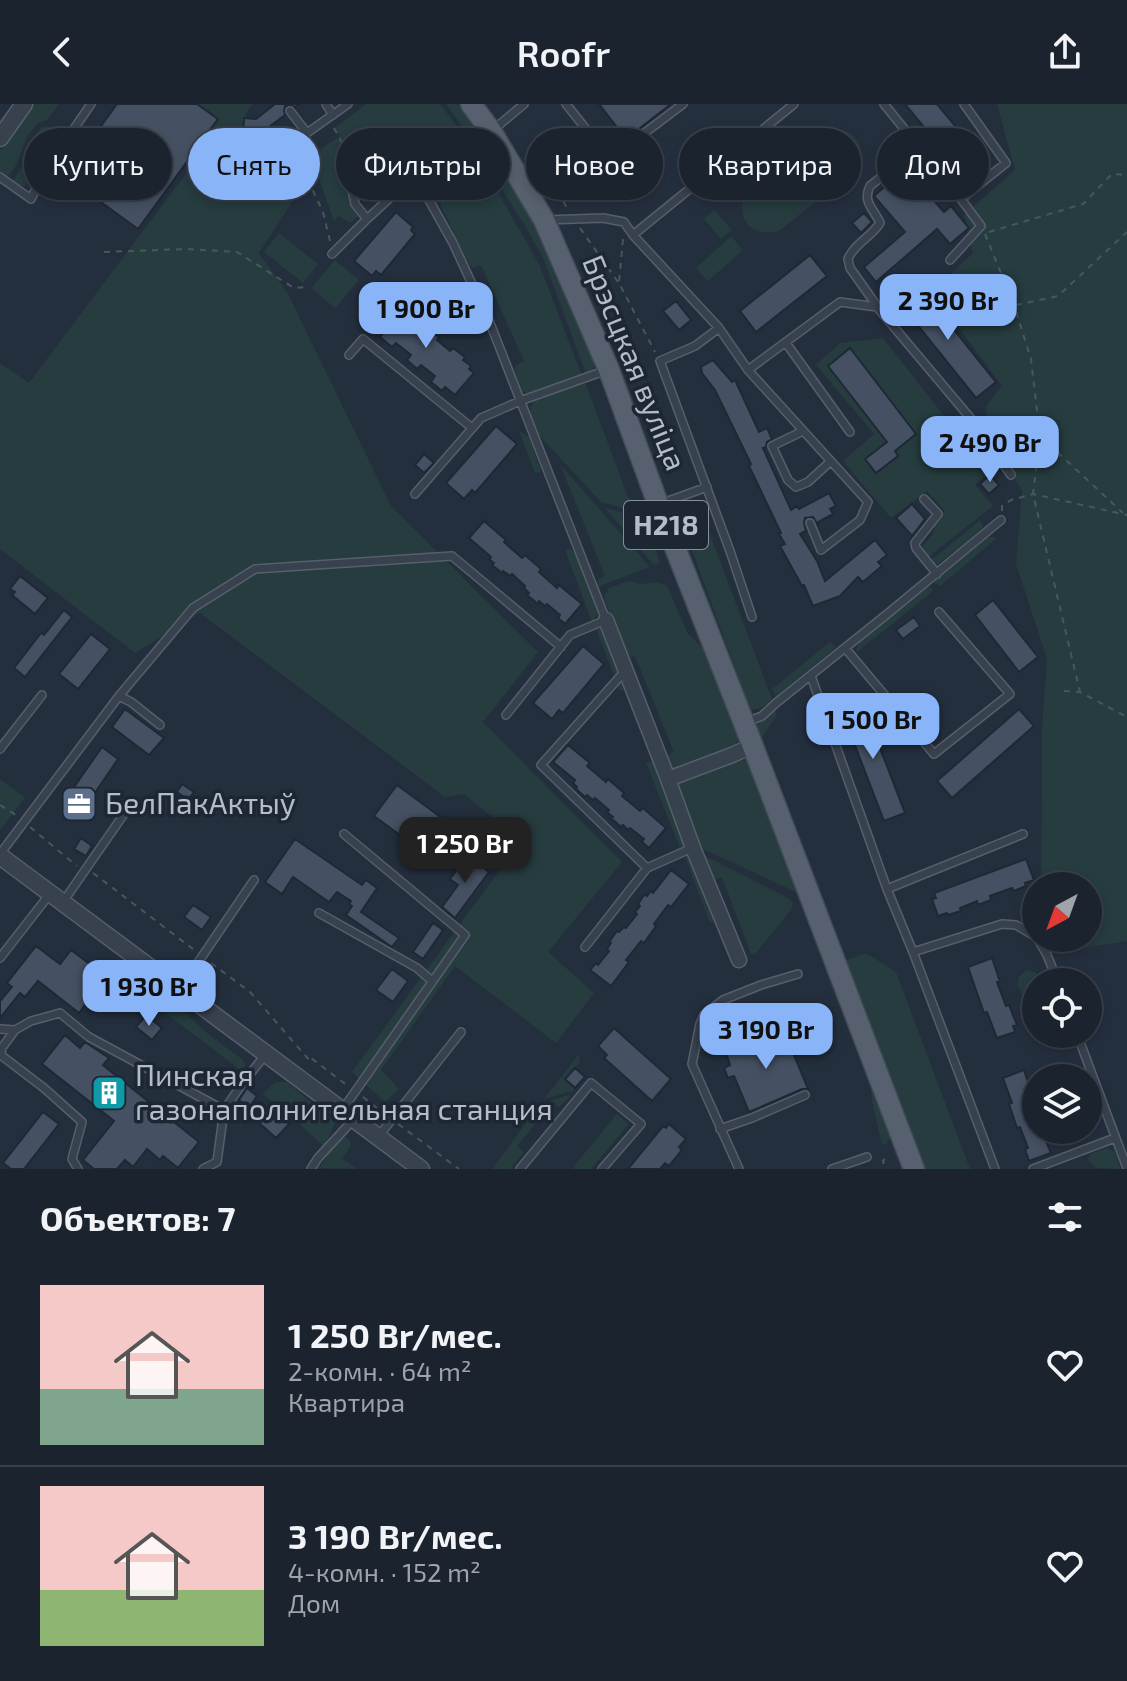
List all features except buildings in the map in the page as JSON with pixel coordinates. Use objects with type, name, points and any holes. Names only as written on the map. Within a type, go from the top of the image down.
[{"type":"main road","name":"Брэсцкая вуліца","points":[[471,104],[489,128]]},
{"type":"main road","name":"Брэсцкая вуліца","points":[[510,163],[544,220],[609,370],[914,1169]]},
{"type":"street","points":[[0,138],[24,104]]},
{"type":"street","points":[[606,620],[739,960]]},
{"type":"street","points":[[668,779],[752,746]]},
{"type":"street","points":[[0,855],[378,1137],[411,1166]]},
{"type":"lane","points":[[0,177],[31,199],[43,174],[91,104]]},
{"type":"lane","points":[[326,104],[333,115]]},
{"type":"lane","points":[[290,111],[307,133],[348,104]]},
{"type":"lane","points":[[495,128],[524,104]]},
{"type":"lane","points":[[566,104],[610,159],[683,104]]},
{"type":"lane","points":[[633,235],[794,104]]},
{"type":"lane","points":[[884,104],[904,128]]},
{"type":"lane","points":[[964,104],[981,128]]},
{"type":"lane","points":[[989,139],[1006,163],[989,177]]},
{"type":"lane","points":[[877,180],[866,194],[867,203],[880,223],[854,249],[848,259],[850,268],[877,307],[972,420],[1011,475]]},
{"type":"lane","points":[[354,200],[367,219]]},
{"type":"lane","points":[[332,254],[388,200]]},
{"type":"lane","points":[[429,200],[453,243],[490,323],[606,620],[570,635],[506,715]]},
{"type":"lane","points":[[950,260],[983,230],[962,200]]},
{"type":"lane","points":[[544,220],[603,218],[624,222],[719,328],[748,370],[868,502],[860,520],[821,550],[810,523]]},
{"type":"lane","points":[[748,370],[840,302],[877,307]]},
{"type":"lane","points":[[719,328],[695,346],[660,361],[752,617]]},
{"type":"lane","points":[[349,355],[363,339],[472,428]]},
{"type":"lane","points":[[786,343],[850,432]]},
{"type":"lane","points":[[415,494],[481,418],[609,370]]},
{"type":"lane","points":[[803,431],[772,446],[788,480],[796,487],[808,482],[831,461]]},
{"type":"lane","points":[[658,504],[707,487]]},
{"type":"lane","points":[[924,499],[938,514],[915,543],[937,574]]},
{"type":"lane","points":[[744,723],[762,716],[1001,520]]},
{"type":"lane","points":[[0,855],[119,696],[193,608],[255,569],[452,556],[561,647]]},
{"type":"lane","points":[[845,648],[934,754],[1010,694],[939,612]]},
{"type":"lane","points":[[625,671],[541,765],[647,868]]},
{"type":"lane","points":[[811,676],[887,889],[995,1169]]},
{"type":"lane","points":[[0,749],[42,695]]},
{"type":"lane","points":[[119,696],[160,725]]},
{"type":"lane","points":[[0,958],[84,872],[133,801]]},
{"type":"lane","points":[[311,1169],[348,1115],[355,1091],[465,935],[344,834]]},
{"type":"lane","points":[[887,889],[1023,834]]},
{"type":"lane","points":[[585,947],[647,868],[693,848]]},
{"type":"lane","points":[[180,989],[254,880]]},
{"type":"lane","points":[[319,913],[417,968],[432,981]]},
{"type":"lane","points":[[913,952],[1002,924],[1022,929]]},
{"type":"lane","points":[[739,1169],[692,1064],[700,1024],[704,1015],[723,1000],[798,974]]},
{"type":"lane","points":[[78,1169],[72,1159],[82,1122],[2,1056],[1,1049],[15,1030],[31,1021],[60,1013],[89,1037],[224,1110]]},
{"type":"lane","points":[[0,1029],[15,1030]]},
{"type":"lane","points":[[378,1137],[461,1032]]},
{"type":"lane","points":[[1082,1048],[1127,1168]]},
{"type":"lane","points":[[203,1169],[217,1162],[224,1110],[266,1053]]},
{"type":"lane","points":[[520,1169],[591,1083],[641,1124],[602,1169]]},
{"type":"lane","points":[[720,1129],[805,1095]]},
{"type":"lane","points":[[1033,1169],[1115,1138]]},
{"type":"lane","points":[[832,1169],[867,1157]]},
{"type":"path","points":[[333,115],[332,125],[336,132]]},
{"type":"path","points":[[1080,692],[1033,494],[1040,436],[1031,359],[1014,305],[983,230],[1083,204],[1112,174],[1127,175]]},
{"type":"path","points":[[317,200],[332,254]]},
{"type":"path","points":[[624,222],[619,283],[660,361]]},
{"type":"path","points":[[1014,305],[1058,296],[1127,232]]},
{"type":"path","points":[[104,252],[187,249],[237,252],[294,288],[306,287]]},
{"type":"path","points":[[1040,436],[1126,515]]},
{"type":"path","points":[[1001,520],[1002,506],[1033,494],[1126,515]]},
{"type":"path","points":[[1064,691],[1080,692],[1127,717]]},
{"type":"path","points":[[0,805],[24,821],[84,872],[95,874],[250,992],[310,1061],[311,1058],[459,1169]]},
{"type":"path","points":[[885,1159],[885,1169]]},
{"type":"green space","points":[[33,104],[59,104],[47,120],[34,128],[24,128],[24,145],[16,166],[7,177],[0,171],[0,151]]},
{"type":"green space","points":[[197,104],[254,104],[246,116],[244,128],[210,128],[217,119]]},
{"type":"green space","points":[[366,104],[440,104],[458,128],[336,130]]},
{"type":"green space","points":[[446,104],[458,104],[475,128],[463,128]]},
{"type":"green space","points":[[997,104],[1127,104],[1127,941],[1102,945],[1102,872],[1041,872],[1042,728],[1047,659],[1016,564],[1022,491],[988,431],[986,406],[1002,386],[932,292],[973,253],[964,215],[981,200],[989,200],[989,193],[1015,170]]},
{"type":"green space","points":[[336,139],[336,200],[350,200],[359,216],[350,223],[338,216],[334,221],[320,181],[320,150]]},
{"type":"green space","points":[[24,168],[24,186],[12,182]]},
{"type":"green space","points":[[188,171],[188,200],[293,200],[259,253],[287,292],[391,506],[538,652],[483,722],[622,862],[548,952],[594,993],[556,1043],[455,966],[381,1070],[399,1089],[385,1102],[352,1072],[521,841],[464,794],[445,797],[200,613],[135,653],[0,549],[0,363],[29,383],[166,200],[172,200],[172,192]]},
{"type":"green space","points":[[510,179],[532,213],[595,363],[586,374],[544,260],[509,200]]},
{"type":"green space","points":[[502,200],[539,264],[582,376],[529,395],[522,391],[515,371],[516,365],[524,361],[481,265],[473,268],[469,264],[441,202]]},
{"type":"green space","points":[[743,200],[818,200],[779,231],[769,233],[760,232],[747,223],[742,209]]},
{"type":"green space","points":[[714,210],[732,230],[721,239],[704,219]]},
{"type":"green space","points":[[279,233],[318,264],[303,283],[264,252]]},
{"type":"green space","points":[[731,236],[743,250],[708,281],[696,268]]},
{"type":"green space","points":[[335,260],[359,280],[335,308],[311,288]]},
{"type":"green space","points":[[883,338],[978,459],[984,455],[991,462],[992,468],[975,485],[993,506],[927,558],[921,548],[933,534],[935,523],[945,511],[927,491],[891,518],[843,461],[874,434],[816,365],[840,343]]},
{"type":"green space","points":[[585,382],[628,497],[642,513],[601,502],[538,434],[530,412],[536,400]]},
{"type":"green space","points":[[519,431],[529,437],[541,471],[535,473]]},
{"type":"green space","points":[[560,464],[649,567],[598,587],[598,579],[605,576]]},
{"type":"green space","points":[[695,504],[699,505],[772,699],[760,708],[750,709],[679,515]]},
{"type":"green space","points":[[605,508],[645,519],[660,562],[654,565]]},
{"type":"green space","points":[[980,520],[983,527],[972,538],[939,563],[930,561]]},
{"type":"green space","points":[[987,538],[997,538],[940,586],[934,583]]},
{"type":"green space","points":[[570,548],[576,554],[598,613],[592,622],[565,550]]},
{"type":"green space","points":[[629,581],[641,584],[657,582],[667,586],[688,634],[710,654],[740,738],[731,748],[676,769],[671,768],[667,756],[674,752],[635,656],[627,658],[605,601],[604,596],[609,588]]},
{"type":"green space","points":[[928,587],[932,588],[932,592],[857,652],[858,643]]},
{"type":"green space","points":[[596,629],[606,634],[627,689],[620,691]]},
{"type":"green space","points":[[830,642],[836,647],[776,696],[772,689]]},
{"type":"green space","points":[[775,709],[777,715],[762,737],[783,794],[774,785],[754,732],[756,726]]},
{"type":"green space","points":[[734,759],[754,766],[800,894],[699,847],[677,783],[681,778]]},
{"type":"green space","points":[[653,760],[686,841],[680,848],[646,763]]},
{"type":"green space","points":[[0,779],[25,798],[0,830]]},
{"type":"green space","points":[[703,855],[793,903],[791,910],[755,954],[751,954],[722,877],[714,880]]},
{"type":"green space","points":[[689,856],[717,920],[710,923],[685,857]]},
{"type":"green space","points":[[866,953],[896,972],[970,1169],[924,1169],[842,962]]},
{"type":"green space","points":[[1022,974],[1022,993],[1018,987],[1018,978]]},
{"type":"green space","points":[[171,1001],[243,1060],[243,1072],[164,1012]]},
{"type":"green space","points":[[579,1054],[580,1062],[565,1079],[575,1088],[573,1091],[544,1099]]},
{"type":"green space","points":[[275,1082],[287,1082],[335,1123],[324,1147],[263,1094]]},
{"type":"green space","points":[[871,1089],[891,1136],[882,1145],[872,1101]]},
{"type":"green space","points":[[569,1095],[559,1107],[553,1102],[517,1146],[524,1152],[510,1169],[492,1169],[540,1104]]},
{"type":"green space","points":[[617,1114],[629,1124],[591,1169],[574,1169],[574,1166]]},
{"type":"green space","points":[[344,1136],[351,1146],[342,1158],[357,1169],[319,1168],[338,1139]]},
{"type":"green space","points":[[1107,1148],[1115,1152],[1121,1169],[1095,1168],[1088,1160],[1090,1154]]},
{"type":"place","name":"БелПакАктыў","points":[[79,804]]},
{"type":"place","name":"Пинская газонаполнительная станция","points":[[109,1093]]}]
